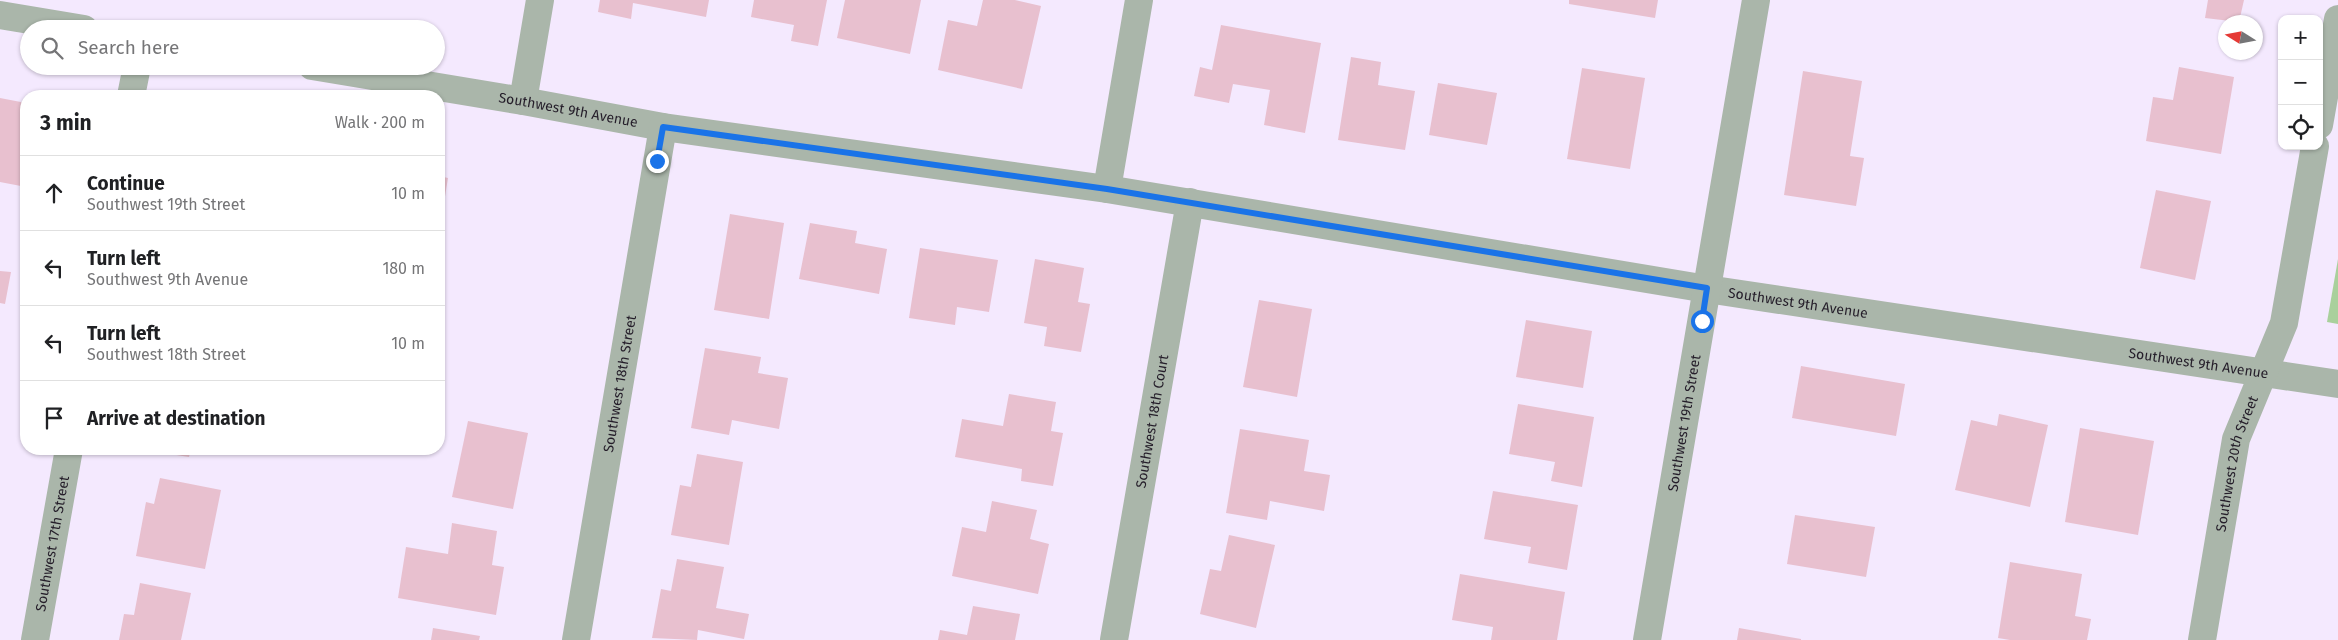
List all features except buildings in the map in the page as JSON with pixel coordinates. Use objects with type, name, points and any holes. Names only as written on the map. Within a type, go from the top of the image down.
[{"type":"street","points":[[523,101],[540,0]]},
{"type":"street","points":[[1107,189],[1139,0]]},
{"type":"street","name":"Southwest 19th Street","points":[[1647,640],[1756,0]]},
{"type":"street","points":[[0,15],[30,20]]},
{"type":"street","points":[[2323,105],[2338,19]]},
{"type":"street","points":[[132,90],[134,75]]},
{"type":"street","name":"Southwest 9th Avenue","points":[[366,75],[663,127],[1107,189],[1707,288],[2338,384]]},
{"type":"street","name":"Southwest 18th Street","points":[[576,640],[663,127]]},
{"type":"street","name":"Southwest 20th Street","points":[[2202,640],[2236,439],[2284,323],[2314,150]]},
{"type":"street","name":"Southwest 18th Court","points":[[1114,640],[1190,202]]},
{"type":"street","name":"Southwest 17th Street","points":[[35,640],[68,455]]},
{"type":"green space","points":[[2338,259],[2338,324],[2327,322]]},
{"type":"route","points":[[657,161],[663,127],[1107,189],[1707,288],[1702,321]]}]
